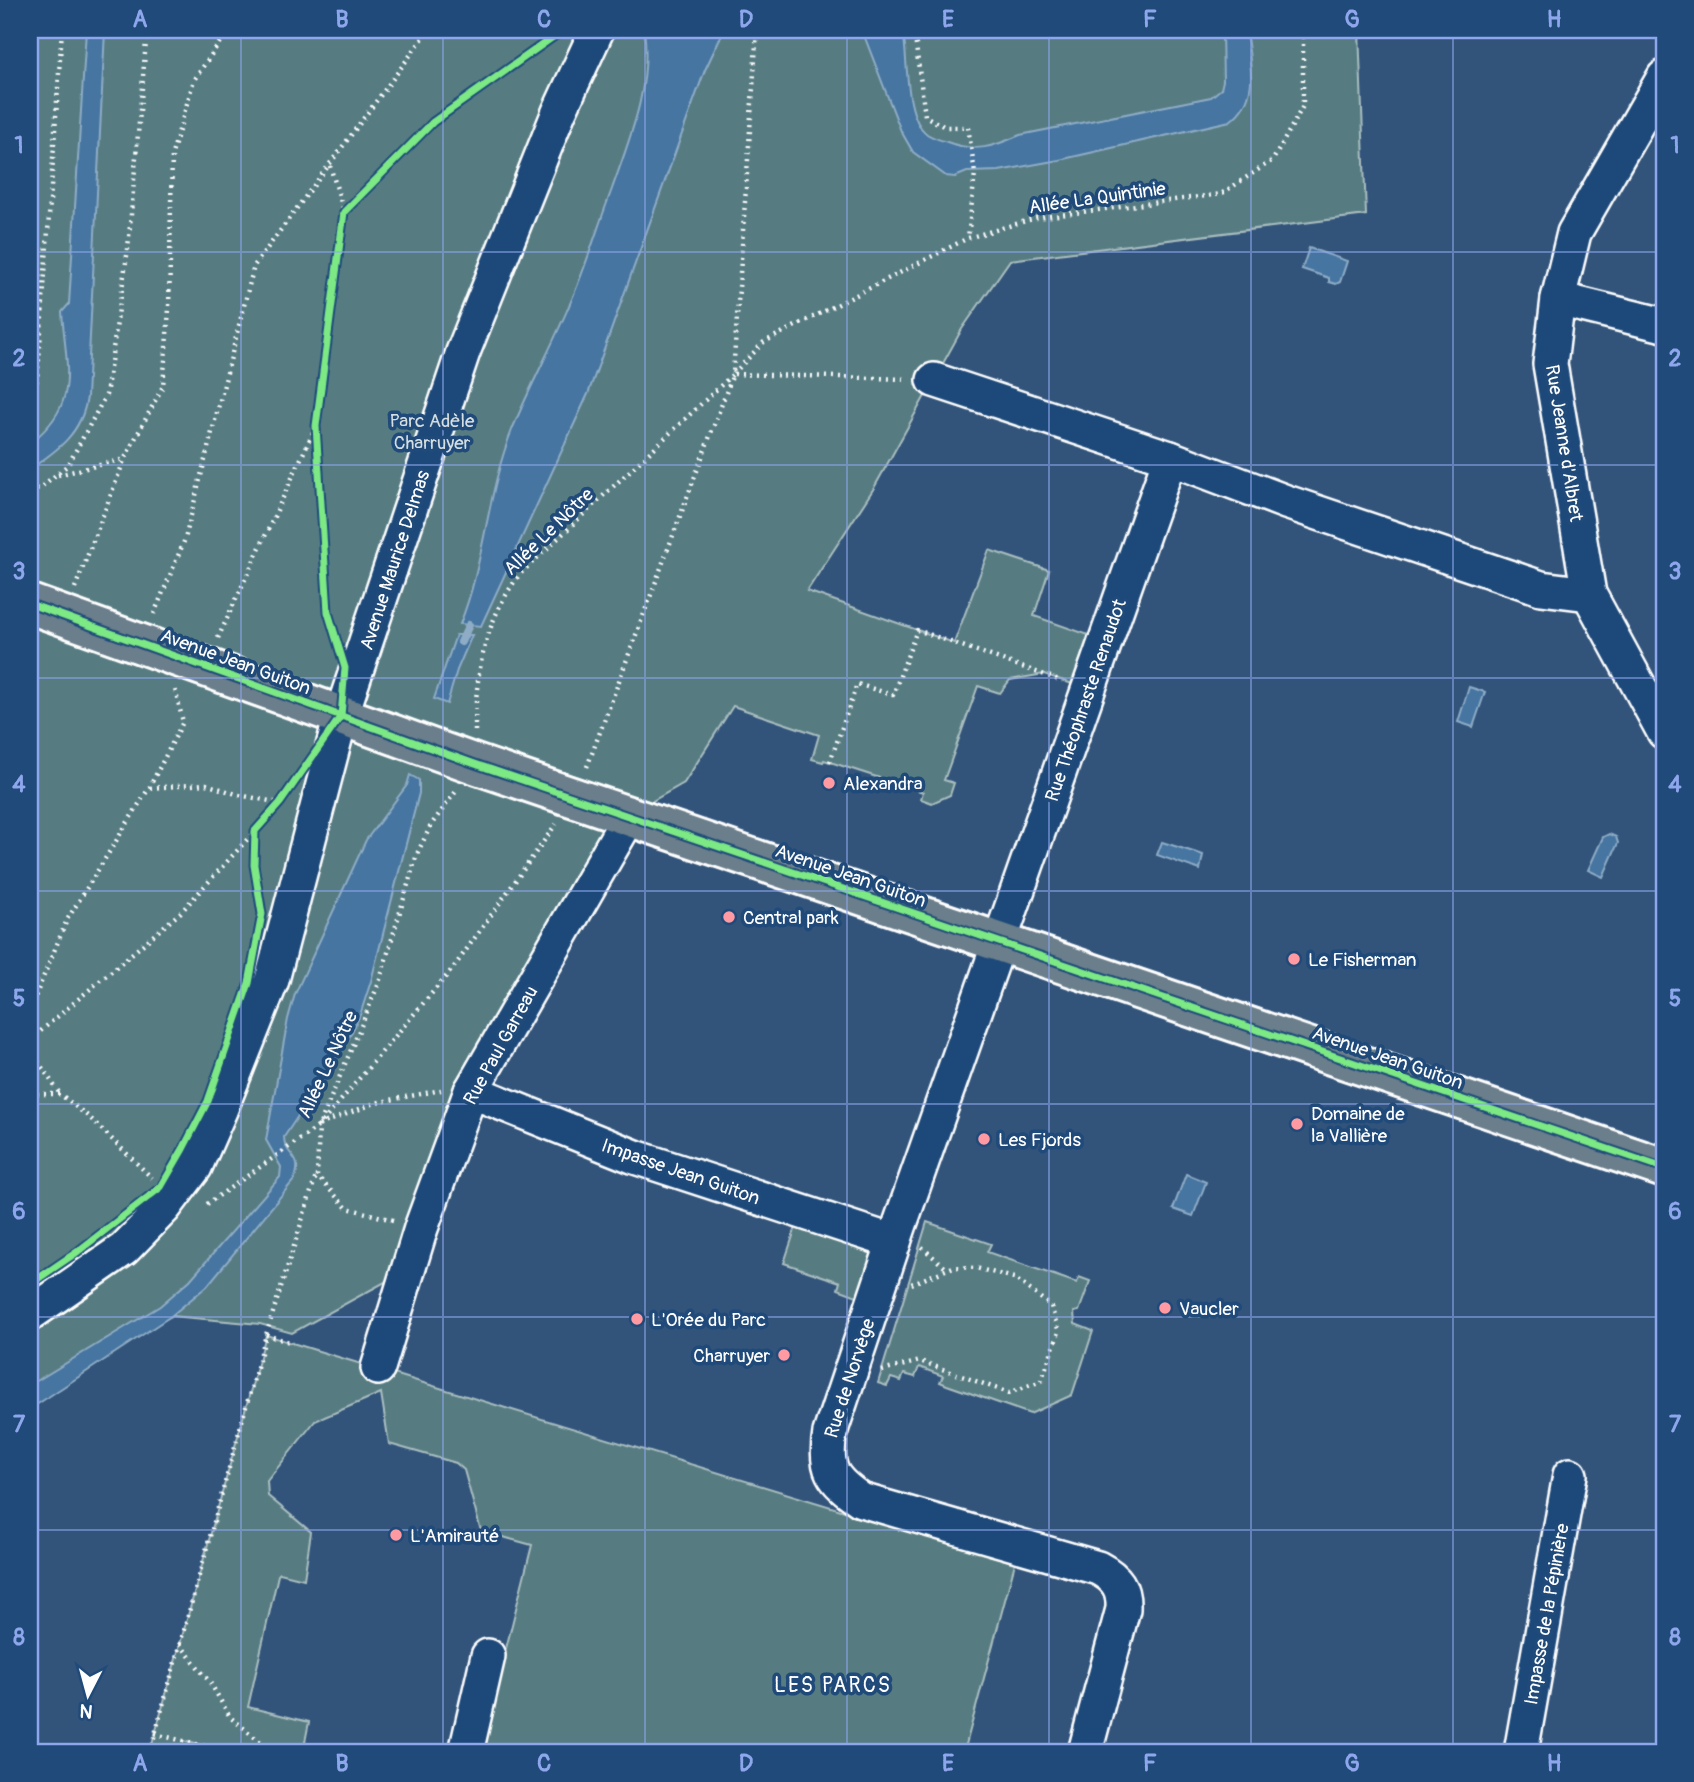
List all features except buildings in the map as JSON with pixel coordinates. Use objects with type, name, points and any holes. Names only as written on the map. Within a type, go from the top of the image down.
[{"type":"main road","name":"Avenue Jean Guiton","points":[[47,610],[475,764],[1664,1168]]},
{"type":"street","name":"Avenue Maurice Delmas","points":[[30,1314],[124,1249],[164,1208],[195,1167],[272,980],[341,716],[463,352],[559,112],[597,30]]},
{"type":"street","name":"Rue Jeanne d'Albret","points":[[1664,77],[1574,233],[1558,299],[1550,364],[1589,594],[1664,732]]},
{"type":"street","points":[[1558,299],[1664,325]]},
{"type":"street","points":[[934,380],[1170,458],[1286,502],[1541,588],[1589,594]]},
{"type":"street","name":"Rue Théophraste Renaudot","points":[[1000,942],[1170,458]]},
{"type":"street","name":"Rue Paul Garreau","points":[[377,1368],[421,1228],[471,1091],[629,817]]},
{"type":"street","name":"Rue de Norvège","points":[[1000,942],[830,1433],[827,1448],[829,1469],[846,1490],[861,1500],[1098,1569],[1118,1582],[1124,1593],[1123,1609],[1085,1752]]},
{"type":"street","name":"Impasse Jean Guiton","points":[[471,1091],[635,1157],[894,1242]]},
{"type":"street","name":"Impasse de la Pépinière","points":[[1521,1752],[1570,1475]]},
{"type":"street","points":[[466,1752],[488,1656]]},
{"type":"path","points":[[30,408],[34,405],[38,359],[62,30]]},
{"type":"path","points":[[30,492],[41,487],[68,465],[106,395],[128,249],[147,30]]},
{"type":"path","points":[[47,610],[163,386],[169,309],[172,153],[194,80],[228,30]]},
{"type":"path","points":[[30,1009],[67,920],[149,788],[183,722],[154,649],[185,539],[254,266],[429,30]]},
{"type":"path","points":[[150,1752],[266,1335],[317,1176],[318,1126],[454,967],[575,798],[733,374],[757,30]]},
{"type":"path","points":[[914,30],[925,116],[945,127],[968,127],[975,173],[968,238]]},
{"type":"path","points":[[330,165],[344,212],[342,225]]},
{"type":"path","points":[[344,212],[354,202]]},
{"type":"path","points":[[733,374],[934,380]]},
{"type":"path","points":[[317,439],[318,412]]},
{"type":"path","points":[[205,667],[316,426]]},
{"type":"path","points":[[56,476],[125,458]]},
{"type":"path","points":[[830,762],[857,684],[893,695],[917,630],[1089,690]]},
{"type":"path","points":[[149,788],[206,784],[239,795],[280,803]]},
{"type":"path","points":[[272,812],[287,792]]},
{"type":"path","points":[[164,1208],[161,1187],[90,1118],[60,1094],[35,1057],[30,1041],[181,912],[264,822]]},
{"type":"path","points":[[255,842],[256,831]]},
{"type":"path","points":[[318,1126],[375,1103],[436,1089],[471,1091]]},
{"type":"path","points":[[30,1094],[60,1094]]},
{"type":"path","points":[[317,1176],[347,1208],[421,1228]]},
{"type":"path","points":[[848,1379],[920,1362],[1009,1392],[1041,1381],[1059,1332],[1051,1306],[1014,1278],[976,1268],[953,1267],[875,1299]]},
{"type":"path","points":[[266,1335],[293,1343]]},
{"type":"path","points":[[180,1644],[211,1684],[230,1717],[273,1752]]},
{"type":"path","points":[[155,1734],[229,1752]]},
{"type":"green space","name":"Parc Adèle Charruyer","points":[[30,30],[1359,30],[1366,215],[1010,260],[962,329],[874,488],[807,591],[954,643],[989,550],[1049,570],[1034,616],[1106,641],[1089,690],[1044,674],[1010,680],[1000,693],[978,686],[944,780],[954,783],[950,795],[932,803],[921,799],[923,792],[824,760],[812,759],[819,735],[733,706],[684,783],[614,823],[398,1275],[292,1333],[260,1324],[171,1316],[30,1393]]},
{"type":"green space","points":[[801,1212],[894,1242],[873,1302],[838,1289],[840,1282],[784,1263]]},
{"type":"green space","points":[[927,1222],[991,1244],[987,1252],[1077,1283],[1079,1277],[1090,1281],[1079,1311],[1074,1312],[1075,1324],[1093,1331],[1072,1395],[1030,1414],[947,1385],[940,1382],[943,1376],[919,1367],[915,1377],[904,1374],[901,1381],[891,1378],[887,1386],[878,1383]]},
{"type":"green space","points":[[266,1335],[1015,1563],[964,1752],[480,1752],[532,1545],[481,1531],[464,1470],[456,1463],[389,1444],[381,1393],[315,1421],[267,1481],[268,1496],[311,1532],[304,1579],[280,1573],[278,1575],[248,1707],[309,1722],[303,1752],[229,1752],[183,1741],[220,1752],[150,1752]]},
{"type":"water","points":[[86,30],[105,30],[87,397],[74,431],[50,455],[30,469],[30,443],[57,414],[67,384],[62,312],[69,304]]},
{"type":"water","points":[[644,30],[724,30],[705,70],[588,394],[481,626],[460,624],[512,430],[578,284],[632,131],[645,71]]},
{"type":"water","points":[[862,30],[903,30],[908,85],[914,114],[920,126],[932,137],[967,147],[984,147],[1020,135],[1211,97],[1221,89],[1223,81],[1222,30],[1246,30],[1251,67],[1250,91],[1240,112],[1230,121],[1059,160],[999,171],[946,176],[913,152],[901,131]]},
{"type":"water","points":[[1309,248],[1347,261],[1340,282],[1329,282],[1329,278],[1302,269]]},
{"type":"water","points":[[456,635],[472,635],[457,670],[447,704],[434,699]]},
{"type":"water","points":[[1469,687],[1485,692],[1473,727],[1458,722]]},
{"type":"water","points":[[410,775],[419,780],[419,793],[360,1015],[347,1042],[284,1137],[287,1149],[296,1161],[297,1172],[294,1180],[207,1286],[171,1316],[30,1409],[30,1385],[160,1306],[190,1280],[280,1177],[281,1167],[266,1140],[295,994],[366,840],[407,785]]},
{"type":"water","points":[[1609,834],[1616,837],[1618,843],[1603,877],[1588,870],[1603,837]]},
{"type":"water","points":[[1162,842],[1203,855],[1200,870],[1157,855]]},
{"type":"water","points":[[1186,1174],[1206,1182],[1193,1216],[1173,1209]]},
{"type":"waterway","points":[[461,642],[469,625]]},
{"type":"cycle path","points":[[30,1284],[77,1252],[161,1187],[183,1149],[208,1101],[249,983],[262,914],[254,865],[255,831],[280,803],[341,716],[345,668],[328,612],[316,426],[344,212],[433,122],[563,30]]},
{"type":"cycle path","points":[[30,604],[475,764],[1664,1168]]},
{"type":"place","name":"Alexandra","points":[[829,783]]},
{"type":"place","name":"Central park","points":[[729,917]]},
{"type":"place","name":"Le Fisherman","points":[[1294,959]]},
{"type":"place","name":"Domaine de la Vallière","points":[[1297,1124]]},
{"type":"place","name":"Les Fjords","points":[[984,1139]]},
{"type":"place","name":"Vaucler","points":[[1165,1308]]},
{"type":"place","name":"L'Orée du Parc","points":[[637,1319]]},
{"type":"place","name":"Charruyer","points":[[784,1355]]},
{"type":"place","name":"L'Amirauté","points":[[396,1535]]},
{"type":"district","name":"LES PARCS","points":[[833,1685]]}]
